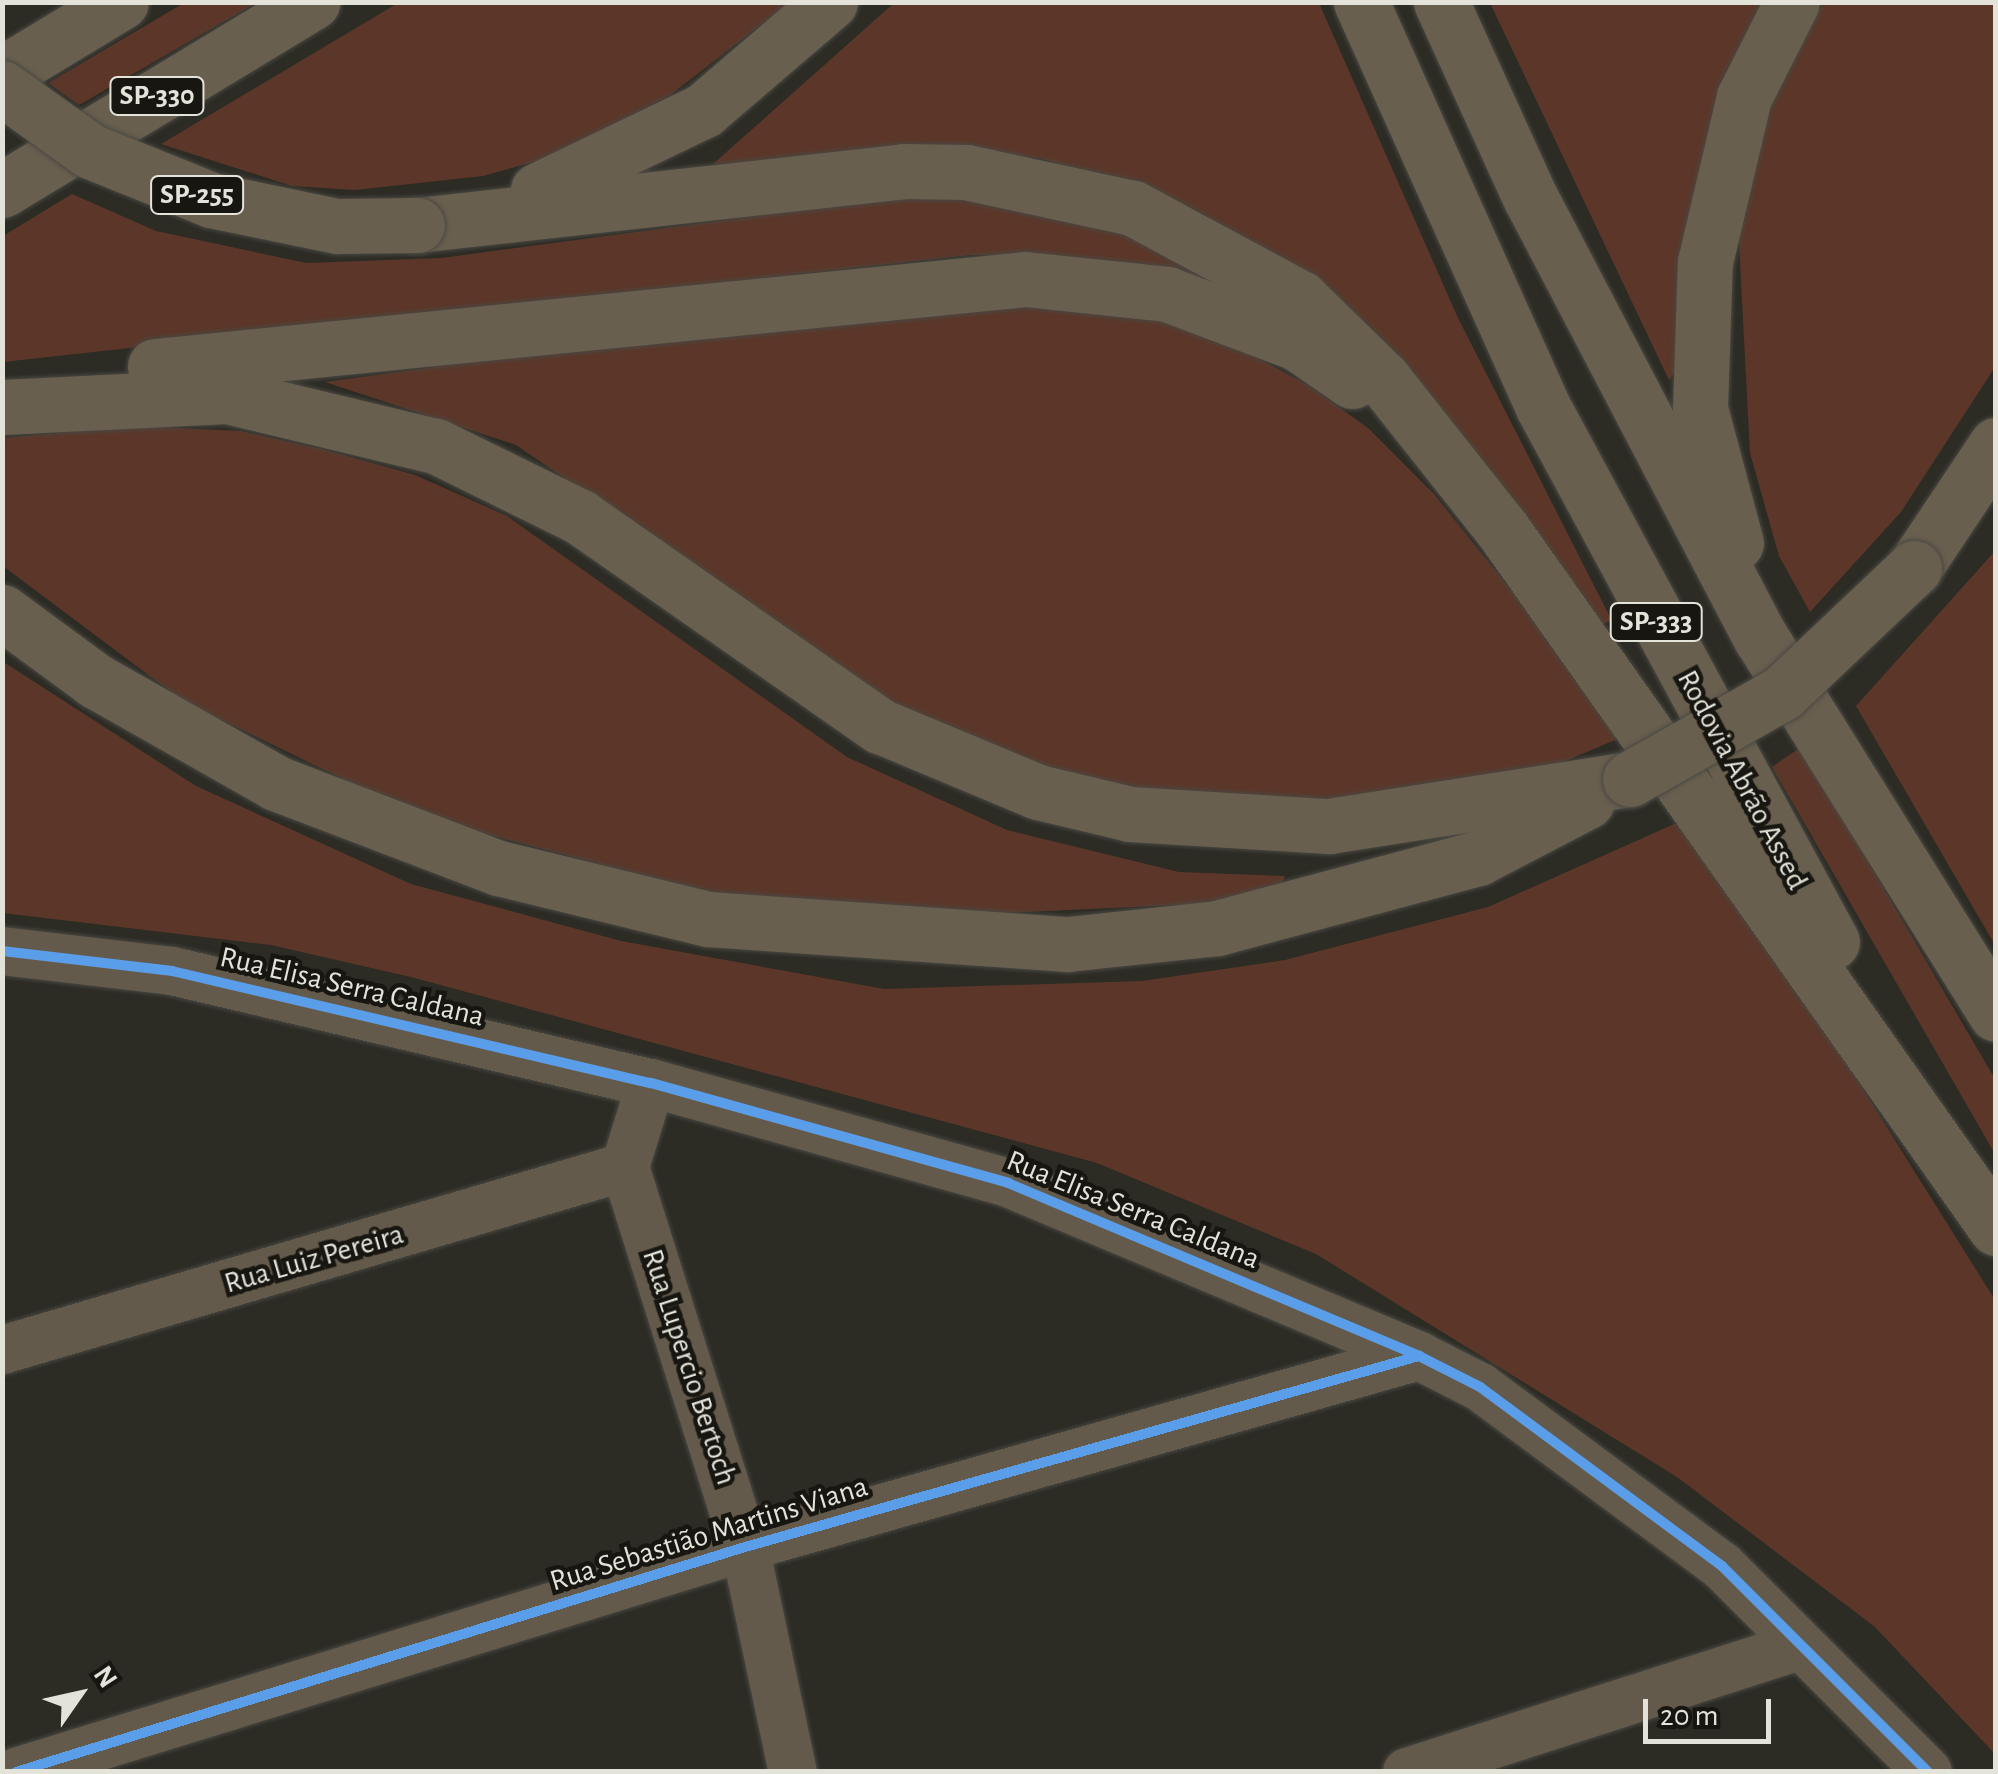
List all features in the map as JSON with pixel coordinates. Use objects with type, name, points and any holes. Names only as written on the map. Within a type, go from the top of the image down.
[{"type":"highway","points":[[2,74],[121,2]]},
{"type":"highway","name":"SP-330","points":[[2,190],[312,2]]},
{"type":"highway","points":[[434,223],[603,166],[704,110],[830,2]]},
{"type":"highway","name":"Rodovia Abrão Assed","points":[[1361,2],[1543,407],[1776,848],[1996,1219]]},
{"type":"highway","name":"SP-333","points":[[1441,2],[1530,197],[1761,638],[1996,1014]]},
{"type":"highway","points":[[1761,638],[1700,409],[1700,340],[1705,262],[1744,97],[1792,2]]},
{"type":"highway","name":"SP-255","points":[[2,88],[90,151],[210,200],[337,226],[434,223]]},
{"type":"highway","points":[[434,223],[904,171],[1074,190],[1194,234],[1300,298],[1437,448],[1996,1228]]},
{"type":"highway","points":[[2,386],[824,295],[1088,281],[1167,294],[1296,343],[1437,448]]},
{"type":"highway","points":[[2,408],[227,396],[436,446],[580,516],[880,726],[1038,792],[1130,814],[1330,826],[1630,779]]},
{"type":"highway","points":[[2,612],[96,681],[276,783],[499,868],[708,919],[1068,944],[1216,928],[1478,858],[1630,779],[1782,693],[1914,568],[1996,445]]},
{"type":"street","name":"Rua Elisa Serra Caldana","points":[[2,951],[172,970],[651,1083],[1008,1183],[1419,1356],[1480,1387],[1722,1566],[1928,1772]]},
{"type":"street","points":[[626,1167],[651,1083]]},
{"type":"street","name":"Rua Luiz Pereira","points":[[2,1350],[626,1167]]},
{"type":"street","name":"Rua Lupercio Bertoch","points":[[626,1167],[745,1547],[793,1772]]},
{"type":"street","name":"Rua Sebastião Martins Viana","points":[[16,1772],[745,1547],[1419,1356]]},
{"type":"street","points":[[1407,1772],[1800,1646]]},
{"type":"street","points":[[1868,1710],[1886,1772]]},
{"type":"shaded area","points":[[184,3],[256,3],[79,105],[48,83]]},
{"type":"shaded area","points":[[398,3],[789,3],[669,96],[547,158],[483,176],[355,190],[292,186],[161,144]]},
{"type":"shaded area","points":[[894,3],[1319,3],[1458,318],[1612,621],[1594,626],[1254,243],[1189,206],[1042,159],[979,151],[713,164]]},
{"type":"shaded area","points":[[1490,3],[1773,3],[1682,362],[1669,380]]},
{"type":"shaded area","points":[[1823,3],[1995,3],[1995,367],[1901,512],[1810,612],[1779,556],[1750,453],[1738,224],[1777,83]]},
{"type":"shaded area","points":[[936,192],[1120,223],[1263,301],[1038,256],[970,255],[3,362],[3,236],[72,194],[156,231],[306,263],[441,258]]},
{"type":"shaded area","points":[[963,295],[1101,302],[1235,346],[1308,385],[1368,428],[1434,494],[1627,735],[1556,765],[1392,805],[1079,784],[915,718],[516,445],[325,382]]},
{"type":"shaded area","points":[[135,426],[241,431],[322,449],[415,475],[507,516],[847,757],[1007,830],[1179,872],[1285,876],[1280,888],[1196,904],[982,914],[708,893],[419,816],[183,701],[3,566],[3,438]]},
{"type":"shaded area","points":[[1995,551],[1995,945],[1856,706]]},
{"type":"shaded area","points":[[2,661],[196,786],[411,884],[621,941],[884,989],[1142,981],[1285,960],[1488,907],[1681,821],[1789,971],[1995,1300],[1995,1754],[1875,1627],[1677,1477],[1316,1254],[1097,1163],[411,977],[271,945],[3,913]]},
{"type":"shaded area","points":[[1801,747],[1995,1079],[1995,1154],[1772,767]]},
{"type":"cycle path","points":[[2,951],[172,971],[651,1083],[1008,1183],[1419,1356],[1480,1387],[1722,1566],[1928,1772]]},
{"type":"cycle path","points":[[16,1772],[745,1547],[1419,1356]]}]
